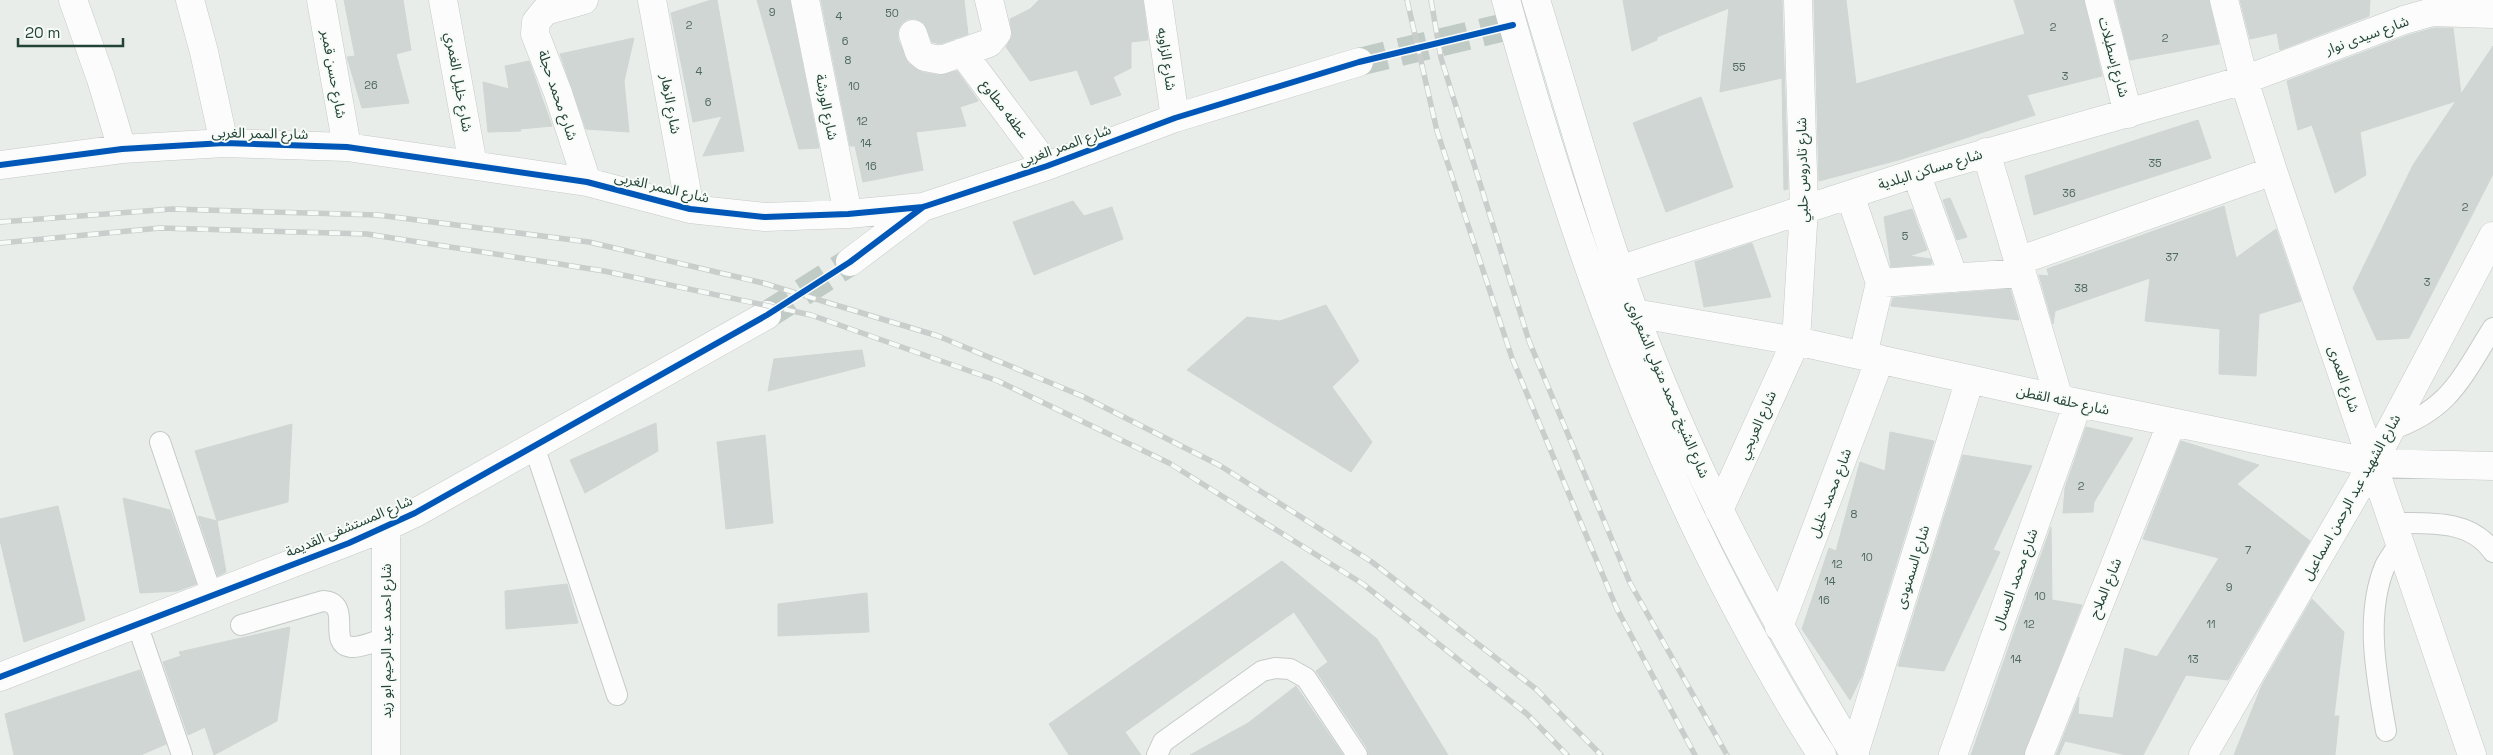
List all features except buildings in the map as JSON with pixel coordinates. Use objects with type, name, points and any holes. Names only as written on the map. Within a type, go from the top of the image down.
[{"type":"street","points":[[73,0],[101,79],[122,149]]},
{"type":"street","points":[[190,0],[204,52],[224,143]]},
{"type":"street","name":"شارع حسن قمبر","points":[[321,0],[347,147]]},
{"type":"street","name":"شارع خليل الغمري","points":[[443,0],[473,164]]},
{"type":"street","name":"شارع محمد حجلة","points":[[582,0],[545,12],[536,22],[535,34],[566,115],[587,182]]},
{"type":"street","name":"شارع الزهار","points":[[652,0],[690,209]]},
{"type":"street","name":"شارع الورشة","points":[[805,0],[848,214]]},
{"type":"street","points":[[913,34],[919,52],[926,58],[941,60],[990,43],[994,38],[997,27],[989,0]]},
{"type":"street","name":"شارع الزاويه","points":[[1158,0],[1175,118]]},
{"type":"street","points":[[1506,0],[1537,113],[1573,224],[1611,334],[1655,442],[1705,548],[1760,651],[1822,755]]},
{"type":"street","name":"شارع تادروس حلبي","points":[[1796,340],[1804,208],[1798,0]]},
{"type":"street","name":"شارع إسطبلات","points":[[2099,0],[2128,114]]},
{"type":"street","name":"شارع العمرى","points":[[2224,0],[2244,80],[2273,171],[2472,755]]},
{"type":"street","name":"شارع الشيخ محمد متولي الشعراوى","points":[[1539,1],[1619,270],[1634,313],[1674,412],[1719,510],[1779,627],[1855,755]]},
{"type":"street","name":"شارع سيدى نوار","points":[[2244,80],[2404,20],[2432,12],[2493,14]]},
{"type":"street","name":"عطفه مطاوع","points":[[962,52],[1047,166]]},
{"type":"street","name":"شارع الممر الغربى","points":[[0,165],[122,149],[224,143],[347,147],[587,182],[690,209],[765,217],[848,214],[923,207],[1047,166],[1175,118],[1359,62]]},
{"type":"street","name":"شارع مساكن البلدية","points":[[1619,270],[1916,172],[2244,80]]},
{"type":"street","points":[[1986,152],[2020,267],[2069,402]]},
{"type":"street","points":[[1850,195],[1880,283],[1954,278],[2020,267],[2273,171]]},
{"type":"street","points":[[1916,172],[1954,278]]},
{"type":"street","points":[[850,262],[923,207]]},
{"type":"street","name":"شارع الشهيد عبد الرحمن اسماعيل","points":[[2203,755],[2373,463],[2493,236]]},
{"type":"street","name":"شارع محمد خليل","points":[[1779,627],[1871,357],[1880,283]]},
{"type":"street","name":"شارع حلقه القطن","points":[[1634,313],[1796,340],[2069,402],[2373,463],[2493,466]]},
{"type":"street","name":"شارع المستشفى القديمة","points":[[0,678],[386,527],[768,315]]},
{"type":"street","name":"شارع العربجي","points":[[1719,510],[1796,340]]},
{"type":"street","name":"شارع السمنودى","points":[[1855,755],[1970,379]]},
{"type":"street","name":"شارع محمد العسال","points":[[1953,755],[2069,402]]},
{"type":"street","name":"شارع الملاح","points":[[2039,755],[2172,422]]},
{"type":"street","name":"شارع احمد عبد الرحيم ابو زيد","points":[[386,527],[386,755]]},
{"type":"lane","points":[[2390,430],[2425,416],[2442,402],[2493,328]]},
{"type":"lane","points":[[160,442],[212,595]]},
{"type":"lane","points":[[534,446],[617,695]]},
{"type":"lane","points":[[2386,731],[2378,684],[2374,631],[2377,594],[2396,533],[2438,523],[2465,529],[2485,540],[2493,552]]},
{"type":"lane","points":[[241,625],[322,601],[330,601],[338,611],[340,639],[345,645],[353,647],[386,638]]},
{"type":"lane","points":[[137,624],[182,755]]},
{"type":"lane","points":[[1157,755],[1164,742],[1262,671],[1275,668],[1290,669],[1306,678],[1357,755]]},
{"type":"tunnel","points":[[1359,62],[1513,25]]},
{"type":"tunnel","points":[[767,315],[850,262]]},
{"type":"railway","points":[[1407,0],[1437,131],[1512,358],[1617,609],[1695,755]]},
{"type":"railway","points":[[1431,0],[1441,58],[1529,341],[1630,583],[1727,755]]},
{"type":"railway","points":[[0,222],[172,209],[378,215],[589,242],[763,283],[938,336],[1082,396],[1219,465],[1372,562],[1536,689],[1601,755]]},
{"type":"railway","points":[[0,243],[160,228],[367,234],[604,271],[811,315],[998,381],[1169,463],[1363,584],[1527,714],[1567,755]]},
{"type":"cycle path","points":[[0,165],[122,149],[224,143],[347,147],[587,182],[690,209],[765,217],[848,214],[923,207],[1047,166],[1175,118],[1359,62],[1513,25]]},
{"type":"cycle path","points":[[0,677],[349,543],[415,513],[767,315],[850,262],[923,207]]}]
